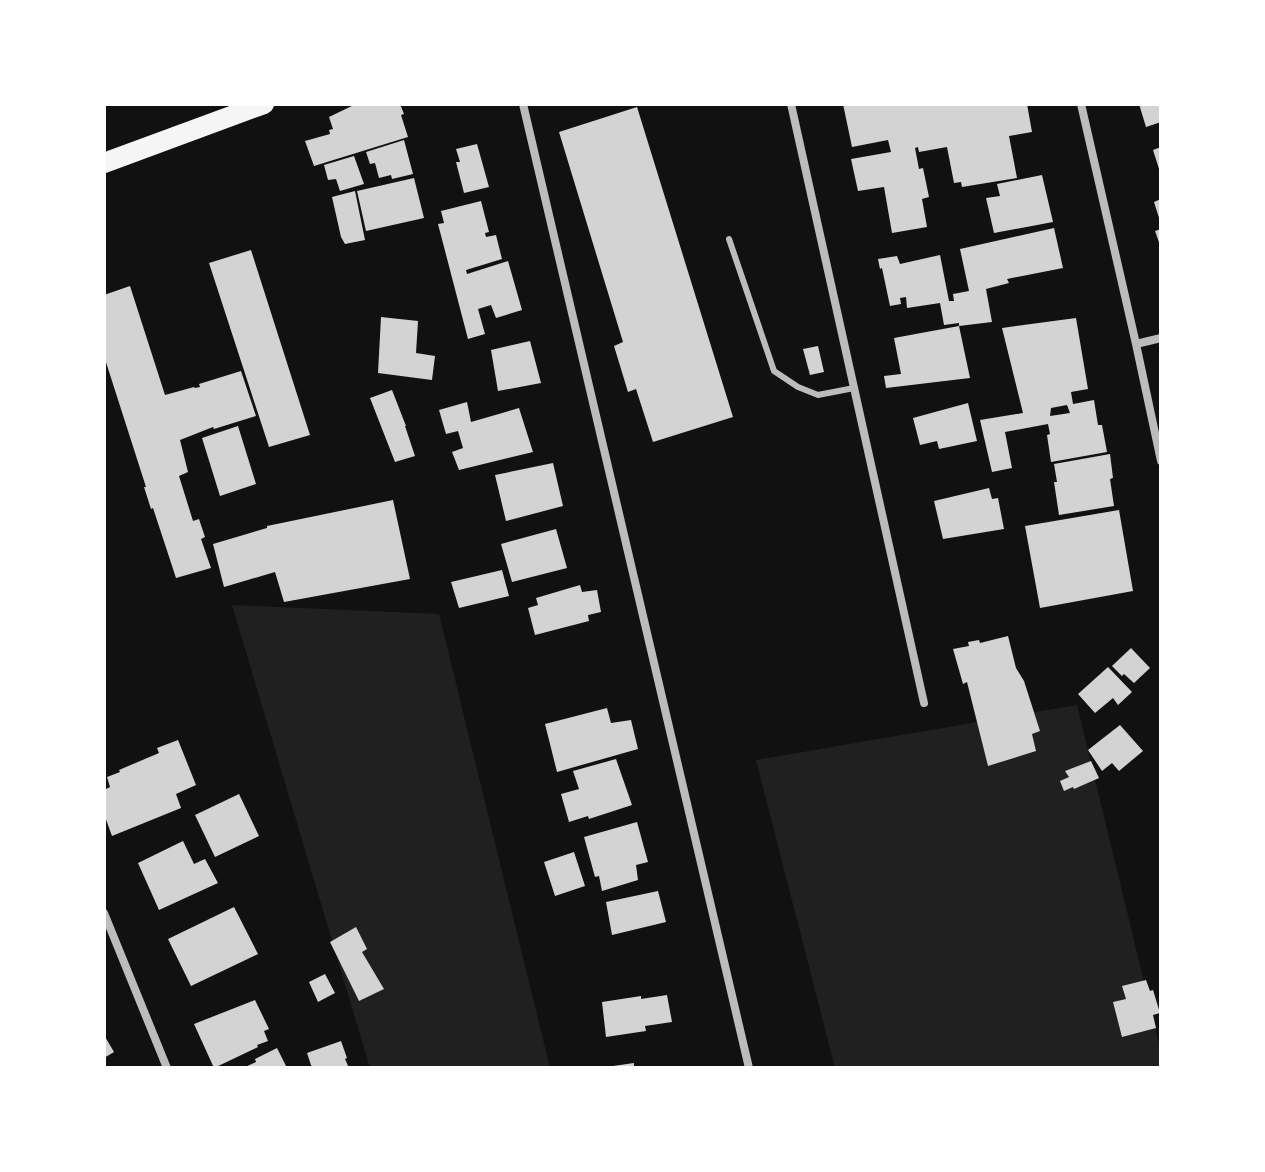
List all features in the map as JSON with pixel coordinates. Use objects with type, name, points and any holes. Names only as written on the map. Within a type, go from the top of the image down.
[{"type":"main road","points":[[104,163],[264,104]]},
{"type":"street","points":[[523,104],[749,1068]]},
{"type":"street","points":[[791,104],[924,703]]},
{"type":"street","points":[[1081,104],[1161,461]]},
{"type":"street","points":[[1136,344],[1161,338]]},
{"type":"street","points":[[104,913],[167,1068]]},
{"type":"lane","points":[[729,239],[774,371],[798,387],[818,395],[854,388]]},
{"type":"shaded area","points":[[232,605],[439,614],[550,1068],[370,1068]]},
{"type":"shaded area","points":[[1077,705],[1161,1052],[1161,1068],[835,1068],[756,760]]},
{"type":"building","points":[[356,104],[400,104],[408,137],[314,166],[305,141],[330,134],[329,130],[333,129],[329,117]]},
{"type":"building","points":[[843,104],[1027,104],[1032,132],[1009,136],[1017,178],[962,187],[961,182],[954,183],[947,147],[919,152],[918,147],[915,148],[929,197],[922,199],[927,227],[892,233],[884,187],[858,191],[851,159],[891,152],[888,140],[852,147]]},
{"type":"building","points":[[1139,104],[1161,104],[1161,122],[1146,127]]},
{"type":"building","points":[[637,107],[733,417],[653,442],[636,389],[628,392],[614,346],[623,342],[559,132]]},
{"type":"building","points":[[404,140],[413,174],[392,179],[391,175],[379,178],[375,163],[370,164],[366,152]]},
{"type":"building","points":[[477,144],[489,187],[464,193],[456,149]]},
{"type":"building","points":[[1161,147],[1161,172],[1160,172],[1153,150]]},
{"type":"building","points":[[354,156],[364,184],[340,191],[336,179],[328,180],[324,165]]},
{"type":"building","points":[[1042,175],[1053,222],[994,233],[986,198],[1000,196],[997,184]]},
{"type":"building","points":[[414,178],[424,218],[366,231],[357,191]]},
{"type":"building","points":[[355,191],[365,240],[345,244],[332,197]]},
{"type":"building","points":[[1161,199],[1161,221],[1160,221],[1154,202]]},
{"type":"building","points":[[481,201],[489,232],[485,233],[486,237],[496,235],[502,259],[466,270],[467,274],[508,261],[522,310],[496,318],[491,305],[478,309],[485,334],[468,339],[438,224],[444,223],[441,211]]},
{"type":"building","points":[[1054,228],[1063,268],[1007,279],[1009,283],[986,289],[992,322],[959,326],[959,323],[944,325],[940,303],[907,308],[906,297],[900,298],[901,304],[890,306],[878,259],[897,256],[900,264],[940,255],[949,301],[954,301],[953,294],[969,291],[960,249]]},
{"type":"building","points":[[1161,229],[1161,248],[1155,231]]},
{"type":"building","points":[[251,250],[310,435],[269,447],[209,263]]},
{"type":"building","points":[[130,286],[165,395],[200,387],[199,384],[241,371],[256,416],[213,427],[180,440],[188,472],[179,476],[193,521],[199,519],[205,537],[201,539],[211,568],[176,578],[151,509],[104,356],[104,295]]},
{"type":"building","points":[[381,317],[418,321],[416,353],[435,356],[432,380],[378,373]]},
{"type":"building","points":[[1076,318],[1088,389],[1071,392],[1073,404],[1094,400],[1107,452],[1051,462],[1048,424],[1005,432],[1012,468],[992,472],[980,420],[1023,413],[1002,328]],"holes":[[[1067,405],[1070,413],[1050,416],[1051,408]]]},
{"type":"building","points":[[959,326],[970,378],[886,388],[884,376],[901,374],[894,338]]},
{"type":"building","points":[[530,341],[541,383],[498,391],[491,350]]},
{"type":"building","points":[[818,346],[824,372],[810,375],[803,349]]},
{"type":"building","points":[[392,390],[415,456],[395,462],[370,398]]},
{"type":"building","points":[[467,402],[471,422],[519,408],[533,452],[459,470],[452,452],[463,448],[458,431],[446,434],[439,410]]},
{"type":"building","points":[[968,403],[977,441],[939,449],[937,441],[920,445],[913,418]]},
{"type":"building","points":[[238,426],[256,484],[220,496],[202,438]]},
{"type":"building","points":[[1110,454],[1114,506],[1059,515],[1054,464]]},
{"type":"building","points":[[553,463],[563,506],[506,521],[495,475]]},
{"type":"building","points":[[989,488],[992,499],[998,498],[1004,529],[943,539],[934,501]]},
{"type":"building","points":[[393,500],[410,579],[284,602],[275,572],[224,587],[213,544],[267,526]]},
{"type":"building","points":[[1119,510],[1133,591],[1040,608],[1025,526]]},
{"type":"building","points":[[556,529],[567,568],[512,582],[501,544]]},
{"type":"building","points":[[502,570],[509,596],[459,608],[451,582]]},
{"type":"building","points":[[580,585],[582,592],[597,590],[601,612],[588,615],[589,621],[535,635],[528,608],[538,605],[536,598]]},
{"type":"building","points":[[1008,636],[1016,668],[1024,681],[1040,731],[1032,734],[1036,751],[988,766],[967,682],[963,684],[953,649],[969,646],[968,642],[979,640],[980,643]]},
{"type":"building","points":[[1131,648],[1150,668],[1134,683],[1112,666]]},
{"type":"building","points":[[1108,667],[1132,692],[1118,705],[1113,698],[1095,713],[1078,694]]},
{"type":"building","points":[[607,708],[611,723],[631,720],[638,749],[557,772],[545,724]]},
{"type":"building","points":[[1120,725],[1143,751],[1119,771],[1112,763],[1102,771],[1088,750]]},
{"type":"building","points":[[178,740],[196,785],[176,794],[181,808],[112,836],[104,814],[104,790],[110,787],[107,777],[159,753],[157,748]]},
{"type":"building","points":[[616,759],[632,805],[569,822],[561,794],[579,789],[573,771]]},
{"type":"building","points":[[1091,761],[1099,778],[1064,791],[1060,781],[1069,777],[1065,771]]},
{"type":"building","points":[[239,794],[259,836],[215,857],[195,815]]},
{"type":"building","points":[[637,822],[648,862],[636,865],[638,880],[602,891],[584,837]]},
{"type":"building","points":[[183,841],[194,864],[205,859],[218,883],[159,910],[138,863]]},
{"type":"building","points":[[574,852],[585,886],[555,896],[544,862]]},
{"type":"building","points":[[658,891],[666,922],[612,935],[606,902]]},
{"type":"building","points":[[234,907],[258,954],[191,986],[168,939]]},
{"type":"building","points":[[356,927],[367,949],[362,952],[384,989],[359,1001],[330,942]]},
{"type":"building","points":[[325,974],[335,993],[318,1002],[309,982]]},
{"type":"building","points":[[1146,980],[1150,991],[1153,990],[1160,1013],[1153,1015],[1156,1028],[1122,1037],[1113,1002],[1126,999],[1122,986]]},
{"type":"building","points":[[667,995],[672,1022],[645,1026],[646,1031],[606,1037],[602,1002]]},
{"type":"building","points":[[255,1000],[269,1029],[264,1031],[268,1041],[214,1068],[194,1024]]},
{"type":"building","points":[[104,1035],[114,1052],[104,1058]]},
{"type":"building","points":[[341,1041],[349,1068],[312,1068],[307,1053]]},
{"type":"building","points":[[277,1048],[287,1068],[243,1068],[256,1062],[255,1059]]},
{"type":"building","points":[[634,1063],[634,1068],[613,1068],[613,1066]]}]
